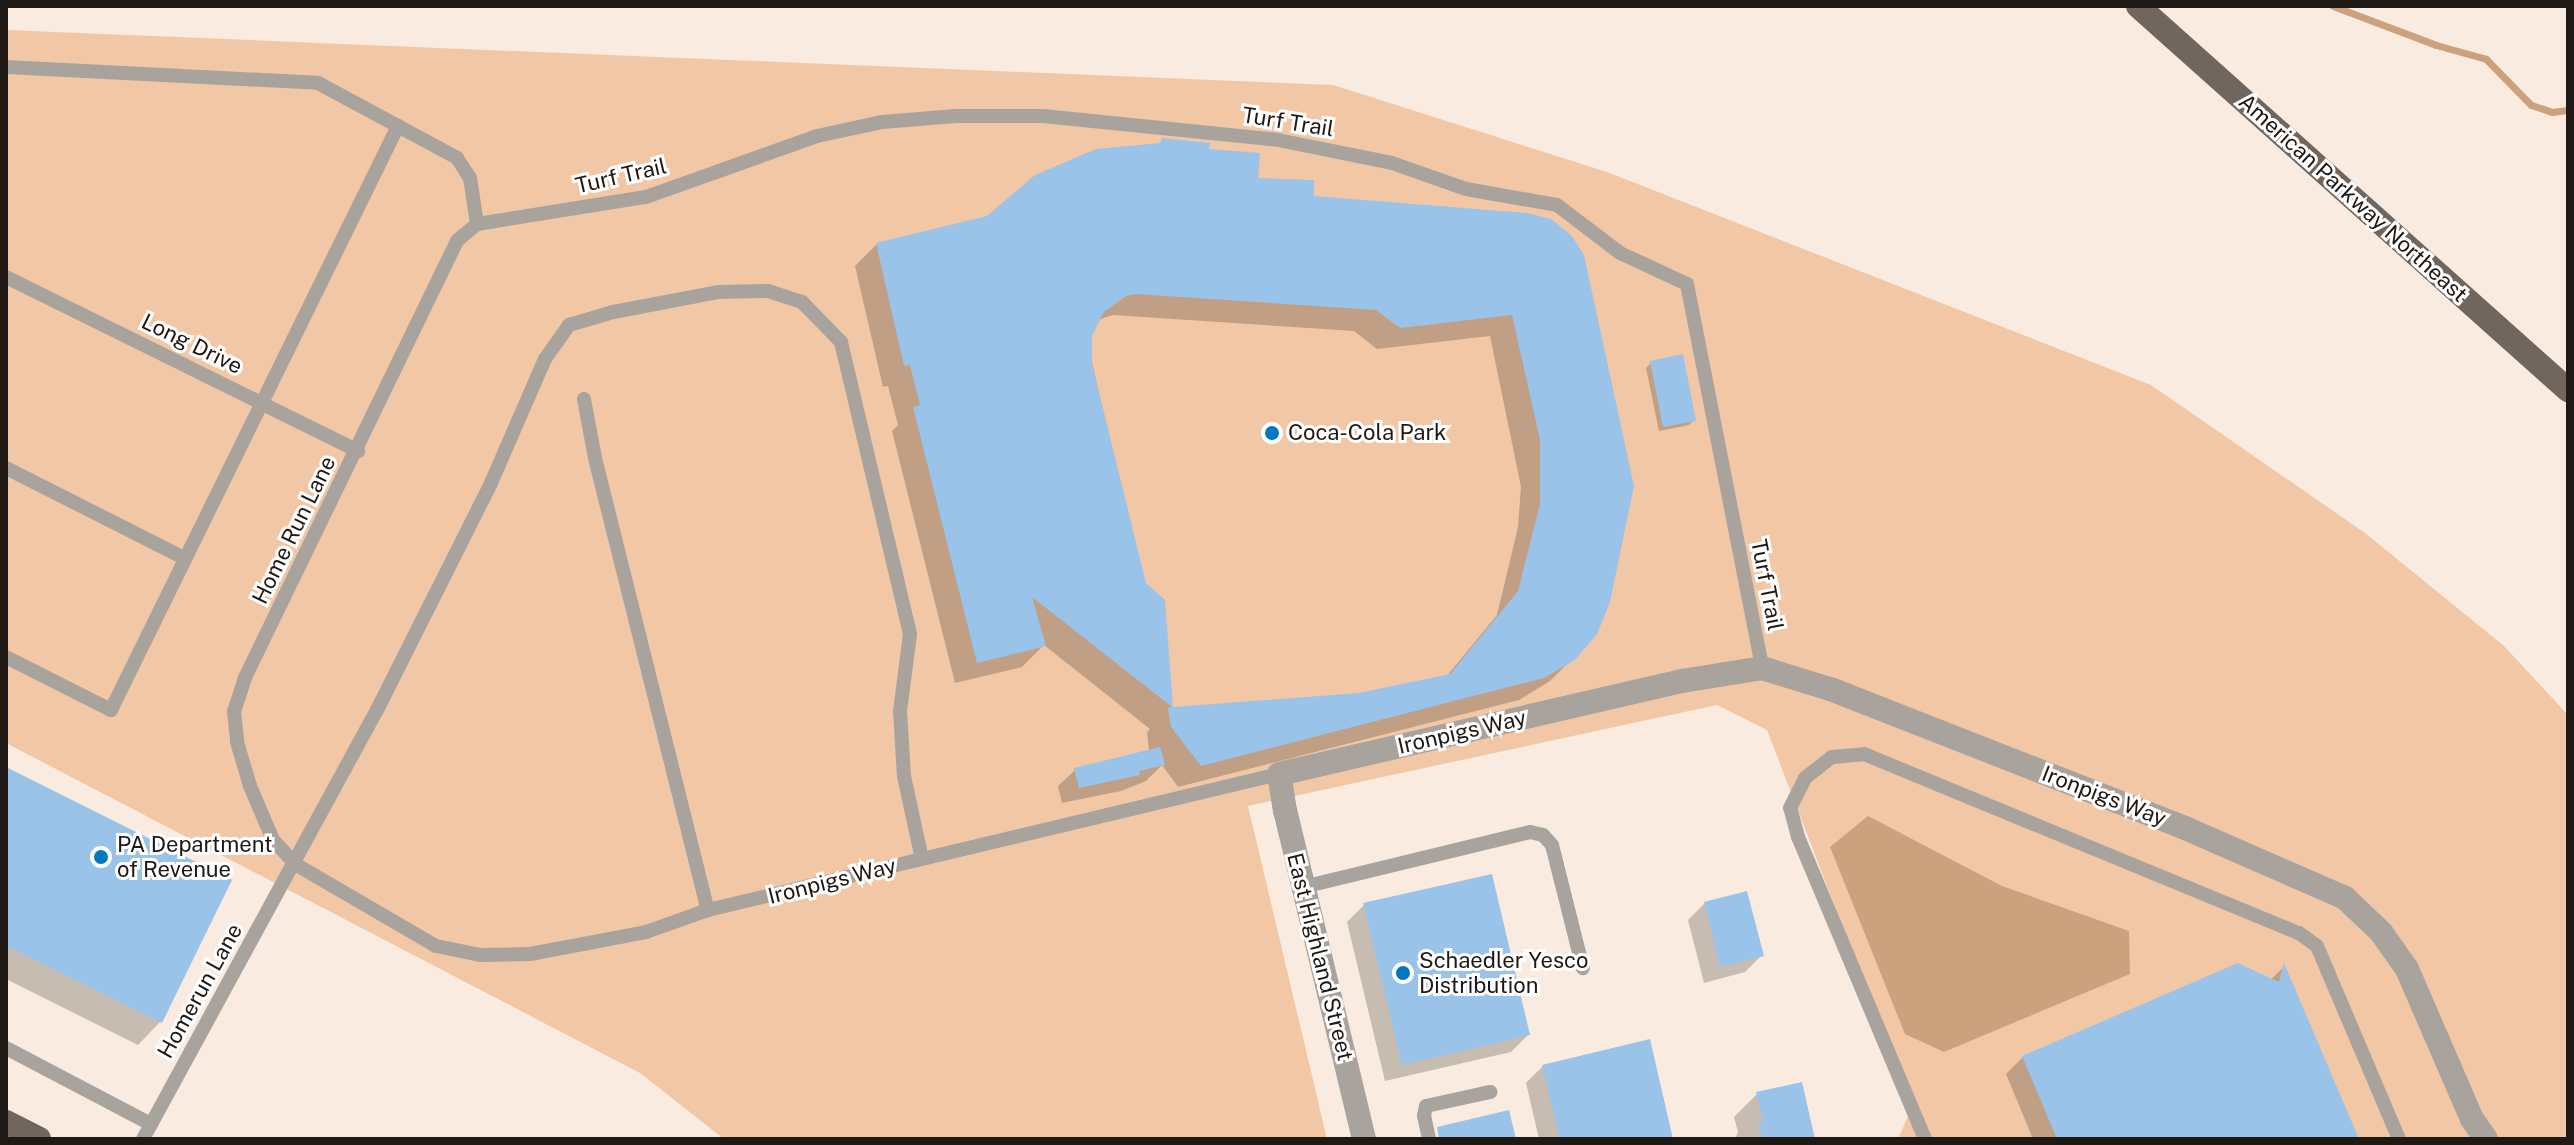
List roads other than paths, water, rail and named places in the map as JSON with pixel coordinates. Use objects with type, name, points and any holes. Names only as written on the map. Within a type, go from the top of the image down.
[{"type":"main road","name":"American Parkway Northeast","points":[[2138,6],[2568,390]]},
{"type":"main road","points":[[6,1122],[39,1139]]},
{"type":"street","name":"Ironpigs Way","points":[[1279,774],[1682,681],[1762,668],[1833,690],[2171,822],[2345,898],[2381,932],[2407,969],[2472,1119],[2486,1139]]},
{"type":"street","name":"East Highland Street","points":[[1279,774],[1364,1139]]},
{"type":"lane","points":[[6,67],[318,83],[457,158],[470,178],[477,224]]},
{"type":"lane","name":"Turf Trail","points":[[477,224],[646,197],[817,136],[882,122],[956,116],[1043,116],[1278,140],[1392,163],[1466,189],[1557,205],[1620,253],[1687,284],[1762,668]]},
{"type":"lane","points":[[6,657],[111,710],[259,402],[398,126]]},
{"type":"lane","name":"Home Run Lane","points":[[295,864],[273,840],[250,786],[237,742],[234,711],[245,678],[358,451],[457,241],[477,224]]},
{"type":"lane","name":"Long Drive","points":[[6,277],[358,451]]},
{"type":"lane","name":"Homerun Lane","points":[[143,1139],[377,710],[491,483],[545,359],[569,325],[613,312],[719,292],[768,291],[802,302],[841,342],[910,634],[900,711],[904,776],[922,859]]},
{"type":"lane","points":[[584,399],[595,458],[708,910]]},
{"type":"lane","points":[[6,468],[184,558]]},
{"type":"lane","points":[[1925,1139],[1798,837],[1790,808],[1805,778],[1832,757],[1864,754],[2299,933],[2317,946],[2399,1139]]},
{"type":"lane","name":"Ironpigs Way","points":[[295,864],[436,946],[481,955],[530,954],[646,932],[708,910],[1279,774]]},
{"type":"lane","points":[[1303,887],[1530,832],[1543,835],[1552,845],[1583,968]]},
{"type":"lane","points":[[6,1048],[151,1124]]},
{"type":"lane","points":[[1429,1139],[1424,1116],[1426,1106],[1490,1092]]},
{"type":"waterway","points":[[2333,6],[2436,45],[2486,59],[2531,105],[2552,112],[2568,110]]},
{"type":"place","name":"Coca-Cola Park","points":[[1272,433]]},
{"type":"place","name":"PA Department of Revenue","points":[[101,857]]},
{"type":"place","name":"Schaedler Yesco Distribution","points":[[1403,973]]}]
